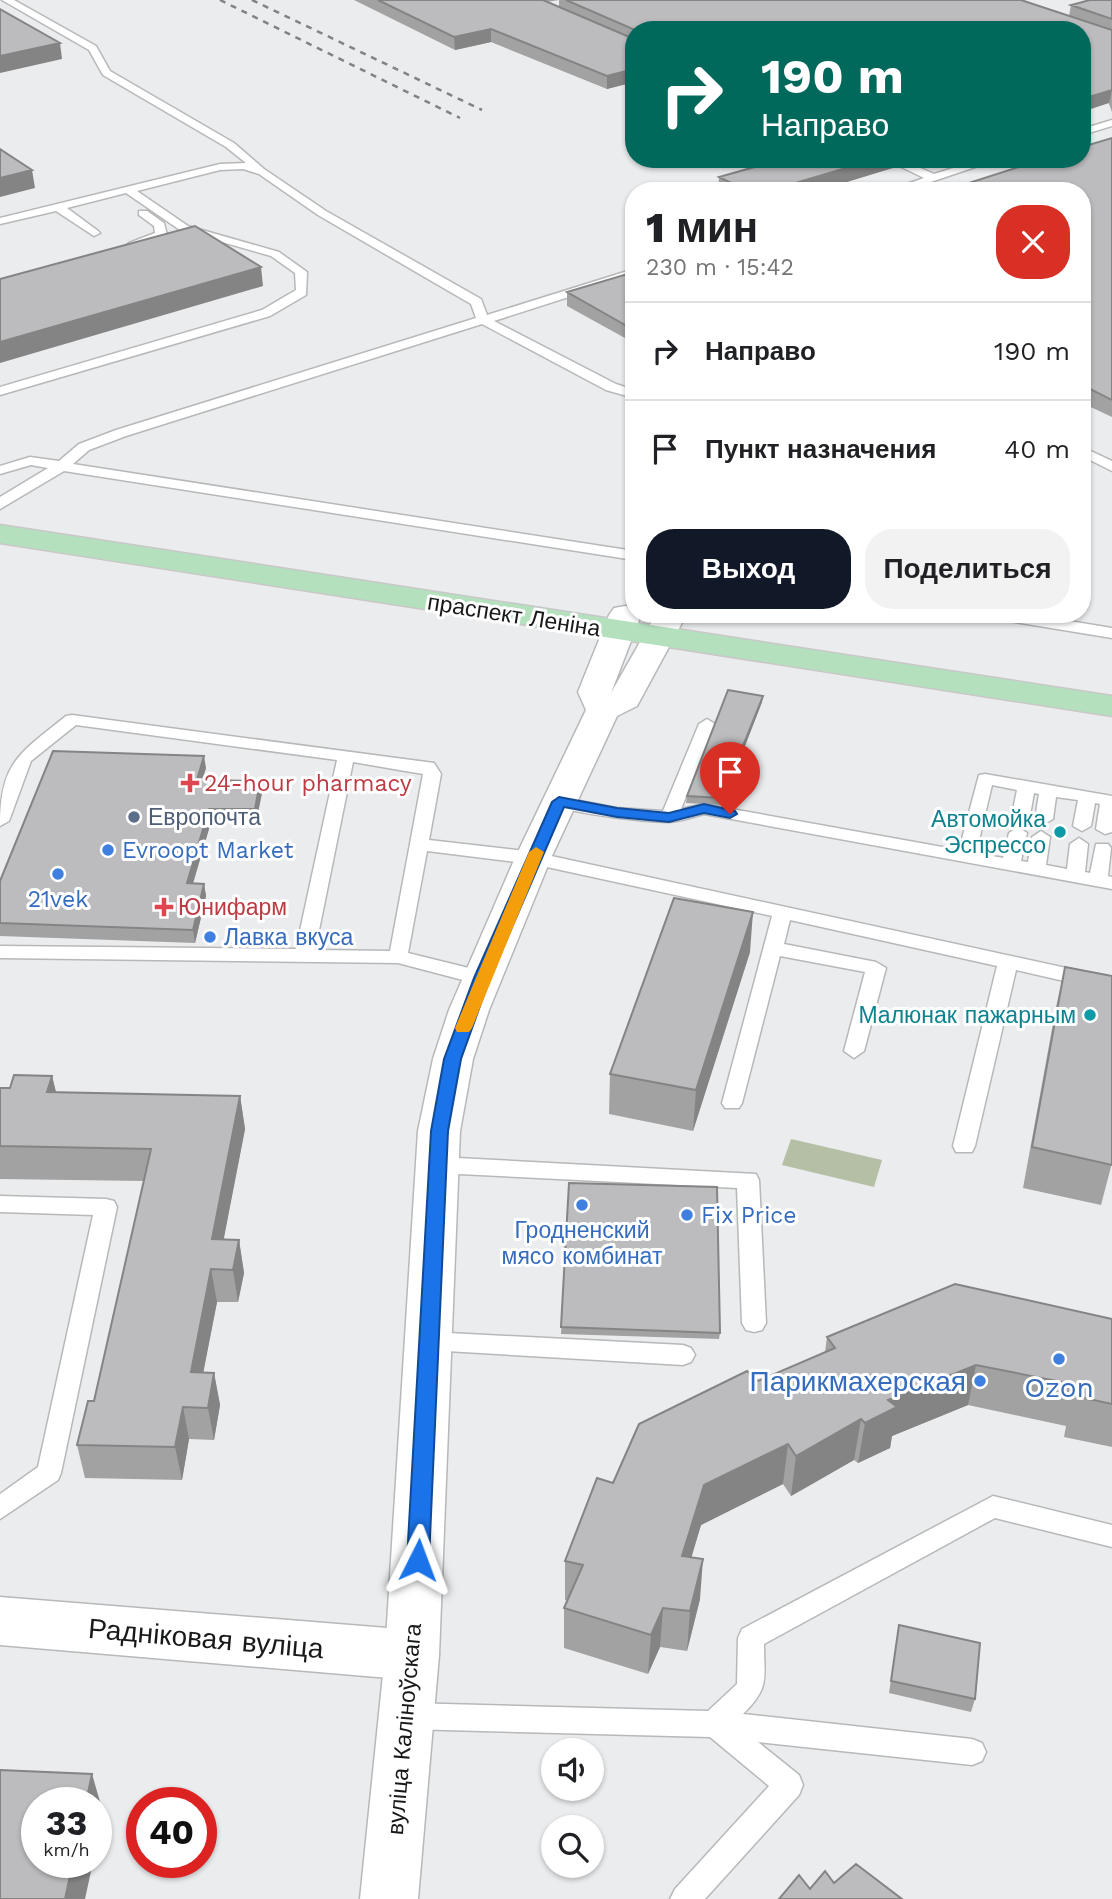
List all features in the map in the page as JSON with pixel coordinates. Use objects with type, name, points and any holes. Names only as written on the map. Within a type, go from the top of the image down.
[{"type":"main road","name":"праспект Леніна","points":[[2,516],[622,623],[1112,688]]},
{"type":"main road","name":"праспект Леніна","points":[[663,629],[1112,706]]},
{"type":"street","points":[[603,710],[594,692],[622,623]]},
{"type":"street","name":"вуліца Каліноўскага","points":[[389,1899],[412,1655],[439,1131],[453,1059],[482,978],[533,858],[603,710],[625,699],[663,629]]},
{"type":"street","name":"Радніковая вуліца","points":[[0,1621],[412,1655]]},
{"type":"lane","points":[[7,0],[93,48],[106,73],[230,145],[322,213],[477,302],[483,320],[611,387],[625,391]]},
{"type":"lane","points":[[1091,129],[1112,123]]},
{"type":"lane","points":[[220,167],[230,145]]},
{"type":"lane","points":[[0,221],[220,167],[244,166],[263,172]]},
{"type":"lane","points":[[911,168],[934,178]]},
{"type":"lane","points":[[921,182],[966,168]]},
{"type":"lane","points":[[0,391],[266,313],[302,292],[301,272],[275,254],[184,228],[128,190]]},
{"type":"lane","points":[[112,194],[160,225],[161,235],[125,248]]},
{"type":"lane","points":[[58,207],[94,233]]},
{"type":"lane","points":[[2,516],[13,493],[62,466],[84,447],[121,433],[625,275]]},
{"type":"lane","points":[[1091,456],[1112,467]]},
{"type":"lane","points":[[0,470],[30,461],[625,555]]},
{"type":"lane","points":[[1052,623],[1112,633]]},
{"type":"lane","points":[[0,821],[23,759],[72,720],[428,767],[432,774],[398,957]]},
{"type":"lane","points":[[669,817],[708,724]]},
{"type":"lane","points":[[304,956],[346,757]]},
{"type":"lane","points":[[966,857],[985,779],[1110,801],[1105,829]]},
{"type":"lane","points":[[1011,865],[1026,787]]},
{"type":"lane","points":[[1036,870],[1048,790]]},
{"type":"lane","points":[[1075,877],[1087,797]]},
{"type":"lane","points":[[559,802],[617,813],[669,817],[704,809],[1105,882],[1102,848]]},
{"type":"lane","points":[[419,845],[467,848],[533,858],[1112,985]]},
{"type":"lane","points":[[732,1103],[782,913]]},
{"type":"lane","points":[[773,948],[876,968],[853,1051]]},
{"type":"lane","points":[[0,952],[398,957],[482,978]]},
{"type":"lane","points":[[964,1146],[1008,963]]},
{"type":"lane","points":[[438,1164],[748,1180],[754,1323]]},
{"type":"lane","points":[[0,1204],[106,1207],[50,1473],[0,1508]]},
{"type":"lane","points":[[429,1341],[683,1355]]},
{"type":"lane","points":[[715,1724],[750,1689],[751,1638],[993,1507],[1112,1536]]},
{"type":"lane","points":[[407,1716],[715,1724],[972,1752]]},
{"type":"lane","points":[[685,1899],[789,1785],[715,1724]]},
{"type":"green space","points":[[791,1139],[882,1160],[874,1187],[782,1165]]},
{"type":"building","points":[[378,0],[543,0],[625,35],[625,71],[607,76],[491,29],[454,37]]},
{"type":"building","points":[[566,0],[1021,0],[1085,21],[625,21],[625,26]]},
{"type":"building","points":[[1090,0],[1112,0],[1112,19],[1071,5]]},
{"type":"building","points":[[0,9],[60,43],[0,56]]},
{"type":"building","points":[[1091,23],[1112,30],[1112,90],[1091,96]]},
{"type":"building","points":[[1112,138],[1112,400],[1091,390],[1091,182],[972,182],[1016,168],[1091,168],[1091,144]]},
{"type":"building","points":[[0,149],[32,170],[0,178]]},
{"type":"building","points":[[751,168],[846,168],[799,182],[729,182],[719,177]]},
{"type":"building","points":[[195,226],[261,267],[0,342],[0,279]]},
{"type":"building","points":[[625,275],[625,325],[567,292]]},
{"type":"building","points":[[728,690],[763,696],[722,798],[687,796]]},
{"type":"building","points":[[53,751],[204,756],[197,780],[260,781],[255,809],[209,809],[187,883],[204,884],[193,930],[0,923],[0,881]]},
{"type":"building","points":[[674,898],[753,912],[696,1090],[610,1074]]},
{"type":"building","points":[[1065,967],[1112,976],[1112,1165],[1032,1147]]},
{"type":"building","points":[[14,1075],[52,1076],[47,1092],[240,1096],[212,1239],[239,1240],[233,1270],[211,1269],[191,1372],[214,1373],[208,1408],[183,1407],[175,1447],[77,1445],[88,1401],[94,1401],[151,1149],[0,1146],[0,1088],[10,1088]]},
{"type":"building","points":[[569,1183],[717,1187],[720,1333],[561,1327]]},
{"type":"building","points":[[955,1284],[1112,1319],[1112,1404],[1075,1396],[1077,1385],[976,1365],[888,1400],[897,1407],[865,1423],[861,1419],[796,1456],[788,1444],[704,1485],[682,1556],[703,1559],[690,1611],[663,1608],[651,1635],[564,1608],[583,1565],[565,1561],[597,1478],[613,1483],[639,1424],[747,1371],[758,1381],[835,1348],[827,1337]]},
{"type":"building","points":[[899,1625],[980,1643],[975,1699],[891,1681]]},
{"type":"building","points":[[0,1770],[92,1774],[89,1787],[21,1787],[21,1878],[70,1878],[65,1899],[0,1899]]},
{"type":"building","points":[[856,1864],[902,1899],[779,1899],[799,1875],[810,1889],[825,1871],[834,1883]]},
{"type":"railway","points":[[220,0],[460,118]]},
{"type":"railway","points":[[252,0],[482,110]]},
{"type":"slow traffic","points":[[463,1028],[536,852]]},
{"type":"place","name":"24-hour pharmacy","points":[[190,783]]},
{"type":"place","name":"Европочта","points":[[134,817]]},
{"type":"place","name":"Автомойка Эспрессо","points":[[1060,832]]},
{"type":"place","name":"Evroopt Market","points":[[108,850]]},
{"type":"place","name":"21vek","points":[[58,874]]},
{"type":"place","name":"Юнифарм","points":[[164,907]]},
{"type":"place","name":"Лавка вкуса","points":[[210,937]]},
{"type":"place","name":"Малюнак пажарным","points":[[1090,1015]]},
{"type":"place","name":"Гродненский мясо комбинат","points":[[582,1205]]},
{"type":"place","name":"Fix Price","points":[[687,1215]]},
{"type":"place","name":"Ozon","points":[[1059,1359]]},
{"type":"place","name":"Парикмахерская","points":[[980,1381]]},
{"type":"route","points":[[418,1560],[439,1131],[453,1059],[482,978],[559,802],[617,813],[669,817],[704,809],[730,814]]}]
